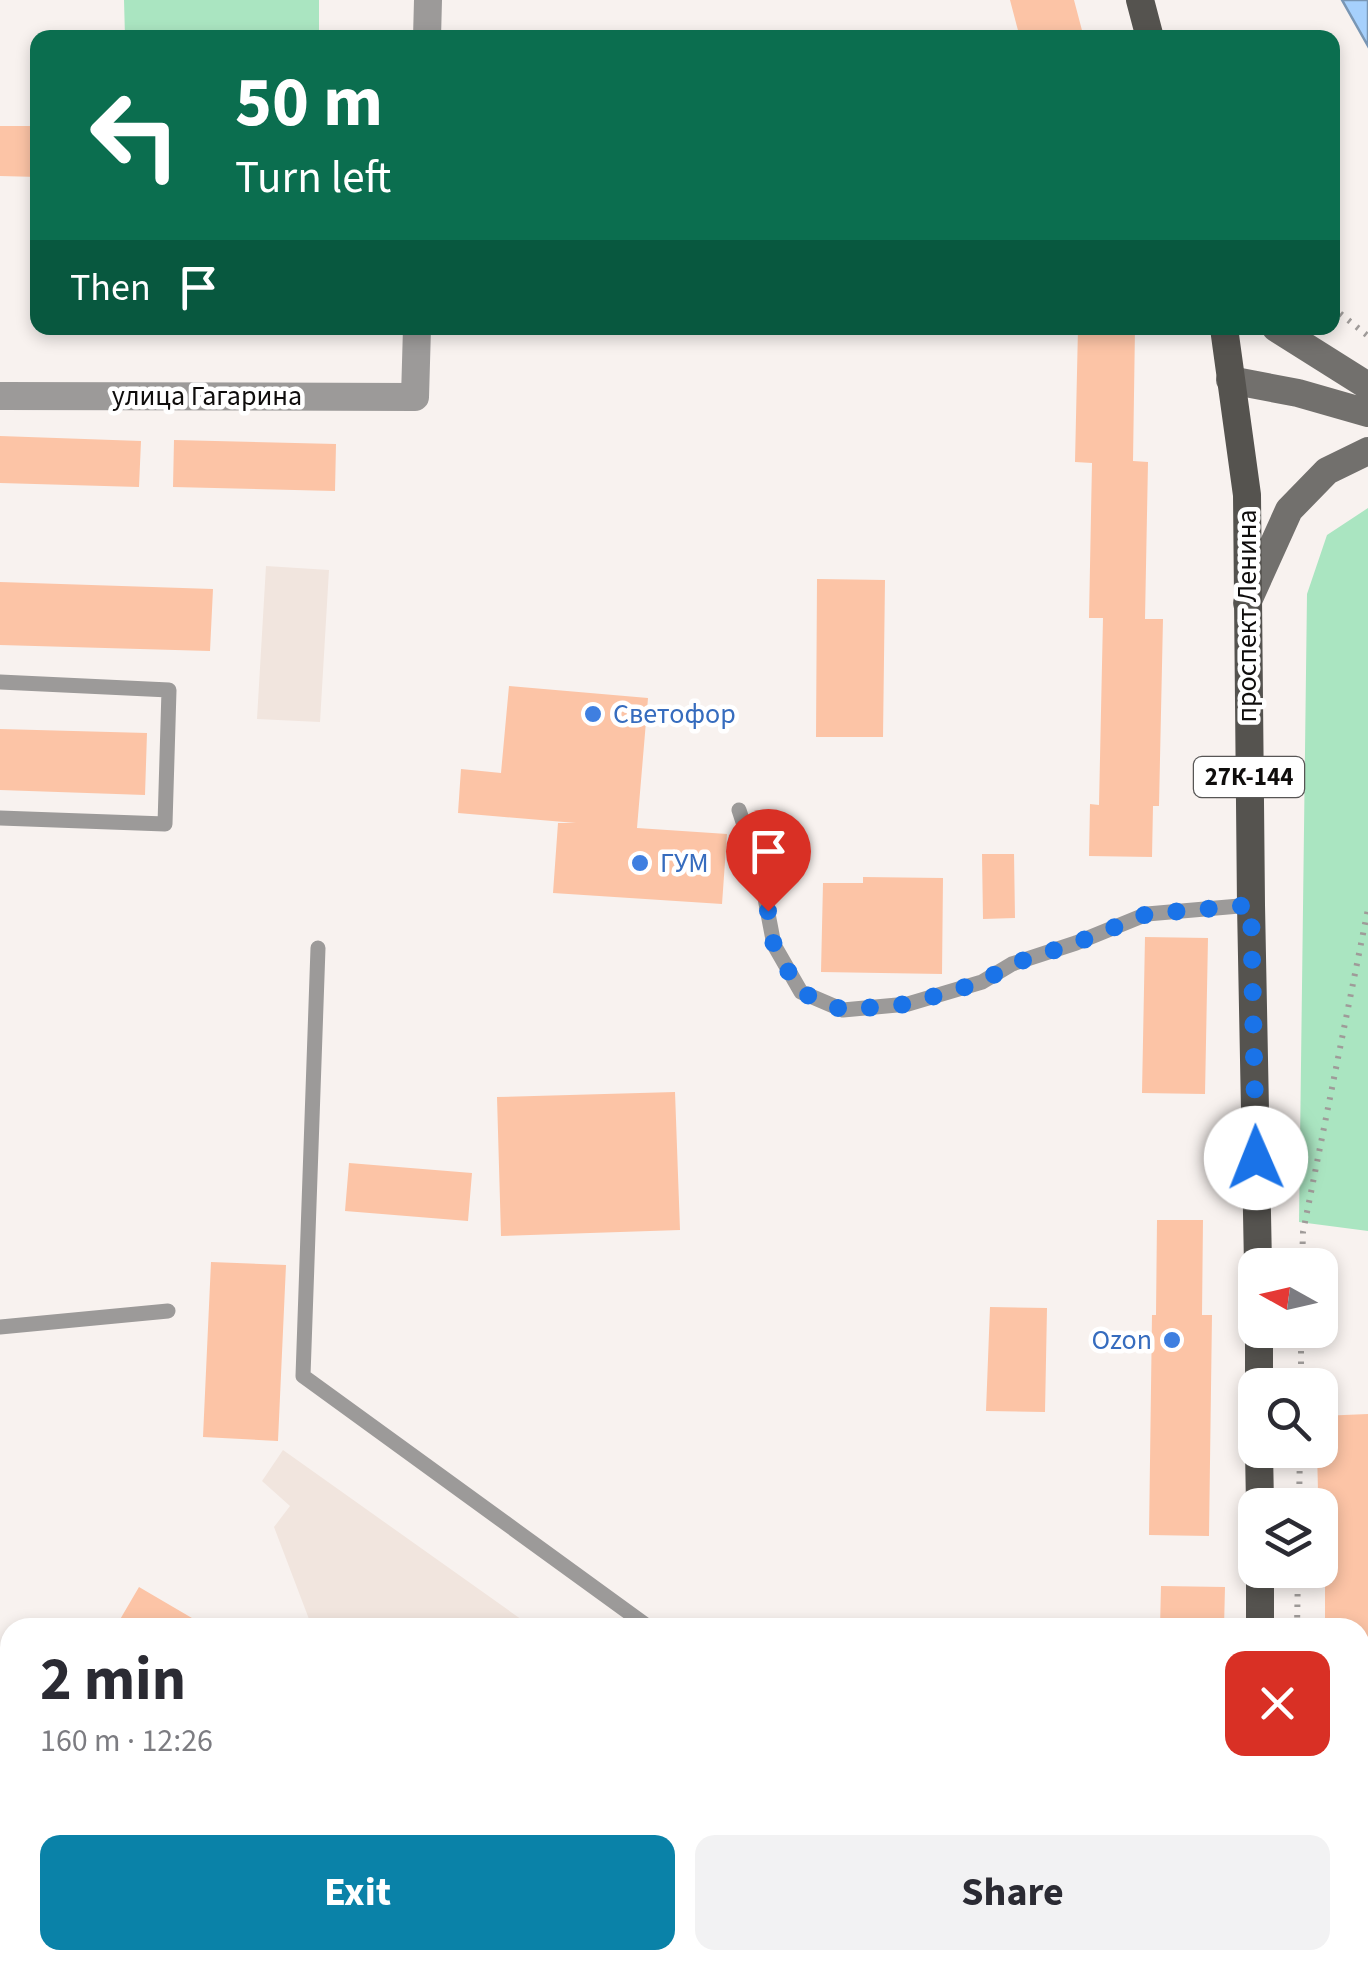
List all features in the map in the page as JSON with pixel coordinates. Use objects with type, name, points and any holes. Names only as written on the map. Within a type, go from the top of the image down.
[{"type":"main road","points":[[1140,0],[1148,30]]},
{"type":"main road","name":"проспект Ленина","points":[[1225,335],[1246,495],[1258,1248]]},
{"type":"main road","points":[[1287,335],[1368,386]]},
{"type":"main road","points":[[1230,380],[1298,393],[1368,413]]},
{"type":"main road","points":[[1247,604],[1289,510],[1326,471],[1368,450]]},
{"type":"main road","points":[[1260,1588],[1260,1618]]},
{"type":"street","points":[[427,30],[428,0]]},
{"type":"street","name":"улица Гагарина","points":[[0,396],[414,396],[417,335]]},
{"type":"lane","points":[[0,682],[169,690],[165,824],[0,818]]},
{"type":"lane","points":[[739,810],[761,877],[774,946],[800,992],[843,1010],[908,1004],[982,982],[1012,964],[1147,914],[1251,905]]},
{"type":"lane","points":[[318,948],[303,1376],[636,1618]]},
{"type":"lane","points":[[0,1327],[168,1312]]},
{"type":"path","points":[[1340,313],[1368,336]]},
{"type":"path","points":[[1302,1248],[1302,1232],[1368,909]]},
{"type":"path","points":[[1297,1618],[1298,1588]]},
{"type":"shaded area","points":[[266,566],[329,570],[320,722],[257,719]]},
{"type":"shaded area","points":[[283,1450],[519,1618],[309,1618],[274,1527],[290,1506],[262,1481]]},
{"type":"green space","points":[[124,0],[319,0],[319,30],[125,30]]},
{"type":"green space","points":[[1368,508],[1368,1231],[1299,1222],[1307,594],[1327,535]]},
{"type":"water","points":[[1342,0],[1368,0],[1368,46]]},
{"type":"building","points":[[1010,0],[1074,0],[1082,30],[1018,30]]},
{"type":"building","points":[[0,126],[30,126],[30,177],[0,176]]},
{"type":"building","points":[[1078,335],[1135,335],[1133,461],[1148,462],[1145,619],[1163,619],[1159,806],[1153,806],[1152,857],[1089,856],[1090,804],[1099,805],[1103,618],[1089,618],[1092,463],[1075,462]]},
{"type":"building","points":[[0,436],[141,441],[139,487],[0,483]]},
{"type":"building","points":[[174,440],[336,444],[335,491],[173,487]]},
{"type":"building","points":[[817,579],[885,580],[883,737],[816,737]]},
{"type":"building","points":[[0,582],[213,589],[210,651],[0,645]]},
{"type":"building","points":[[509,686],[648,698],[637,828],[727,834],[722,904],[553,893],[558,823],[576,823],[458,813],[461,769],[501,773]]},
{"type":"building","points":[[0,729],[147,733],[145,795],[0,790]]},
{"type":"building","points":[[982,854],[1014,854],[1015,918],[983,919]]},
{"type":"building","points":[[863,877],[943,878],[942,974],[821,972],[823,883],[863,883]]},
{"type":"building","points":[[1145,937],[1208,938],[1205,1094],[1142,1093]]},
{"type":"building","points":[[675,1092],[680,1230],[501,1236],[497,1097]]},
{"type":"building","points":[[349,1163],[472,1173],[468,1221],[345,1211]]},
{"type":"building","points":[[1157,1220],[1203,1220],[1202,1315],[1212,1315],[1209,1536],[1149,1535]]},
{"type":"building","points":[[211,1262],[286,1265],[278,1441],[203,1437]]},
{"type":"building","points":[[990,1307],[1047,1308],[1045,1412],[986,1411]]},
{"type":"building","points":[[1368,1414],[1368,1618],[1325,1618],[1325,1588],[1338,1588],[1338,1488],[1318,1488],[1317,1468],[1338,1468],[1338,1415]]},
{"type":"building","points":[[1161,1586],[1225,1587],[1224,1618],[1160,1618]]},
{"type":"building","points":[[139,1587],[192,1618],[121,1618]]},
{"type":"place","name":"Светофор","points":[[593,714]]},
{"type":"place","name":"ГУМ","points":[[640,863]]},
{"type":"place","name":"Ozon","points":[[1172,1340]]},
{"type":"route","points":[[768,911],[774,946],[800,992],[843,1010],[908,1004],[982,982],[1012,964],[1147,914],[1251,905],[1256,1158]]}]
